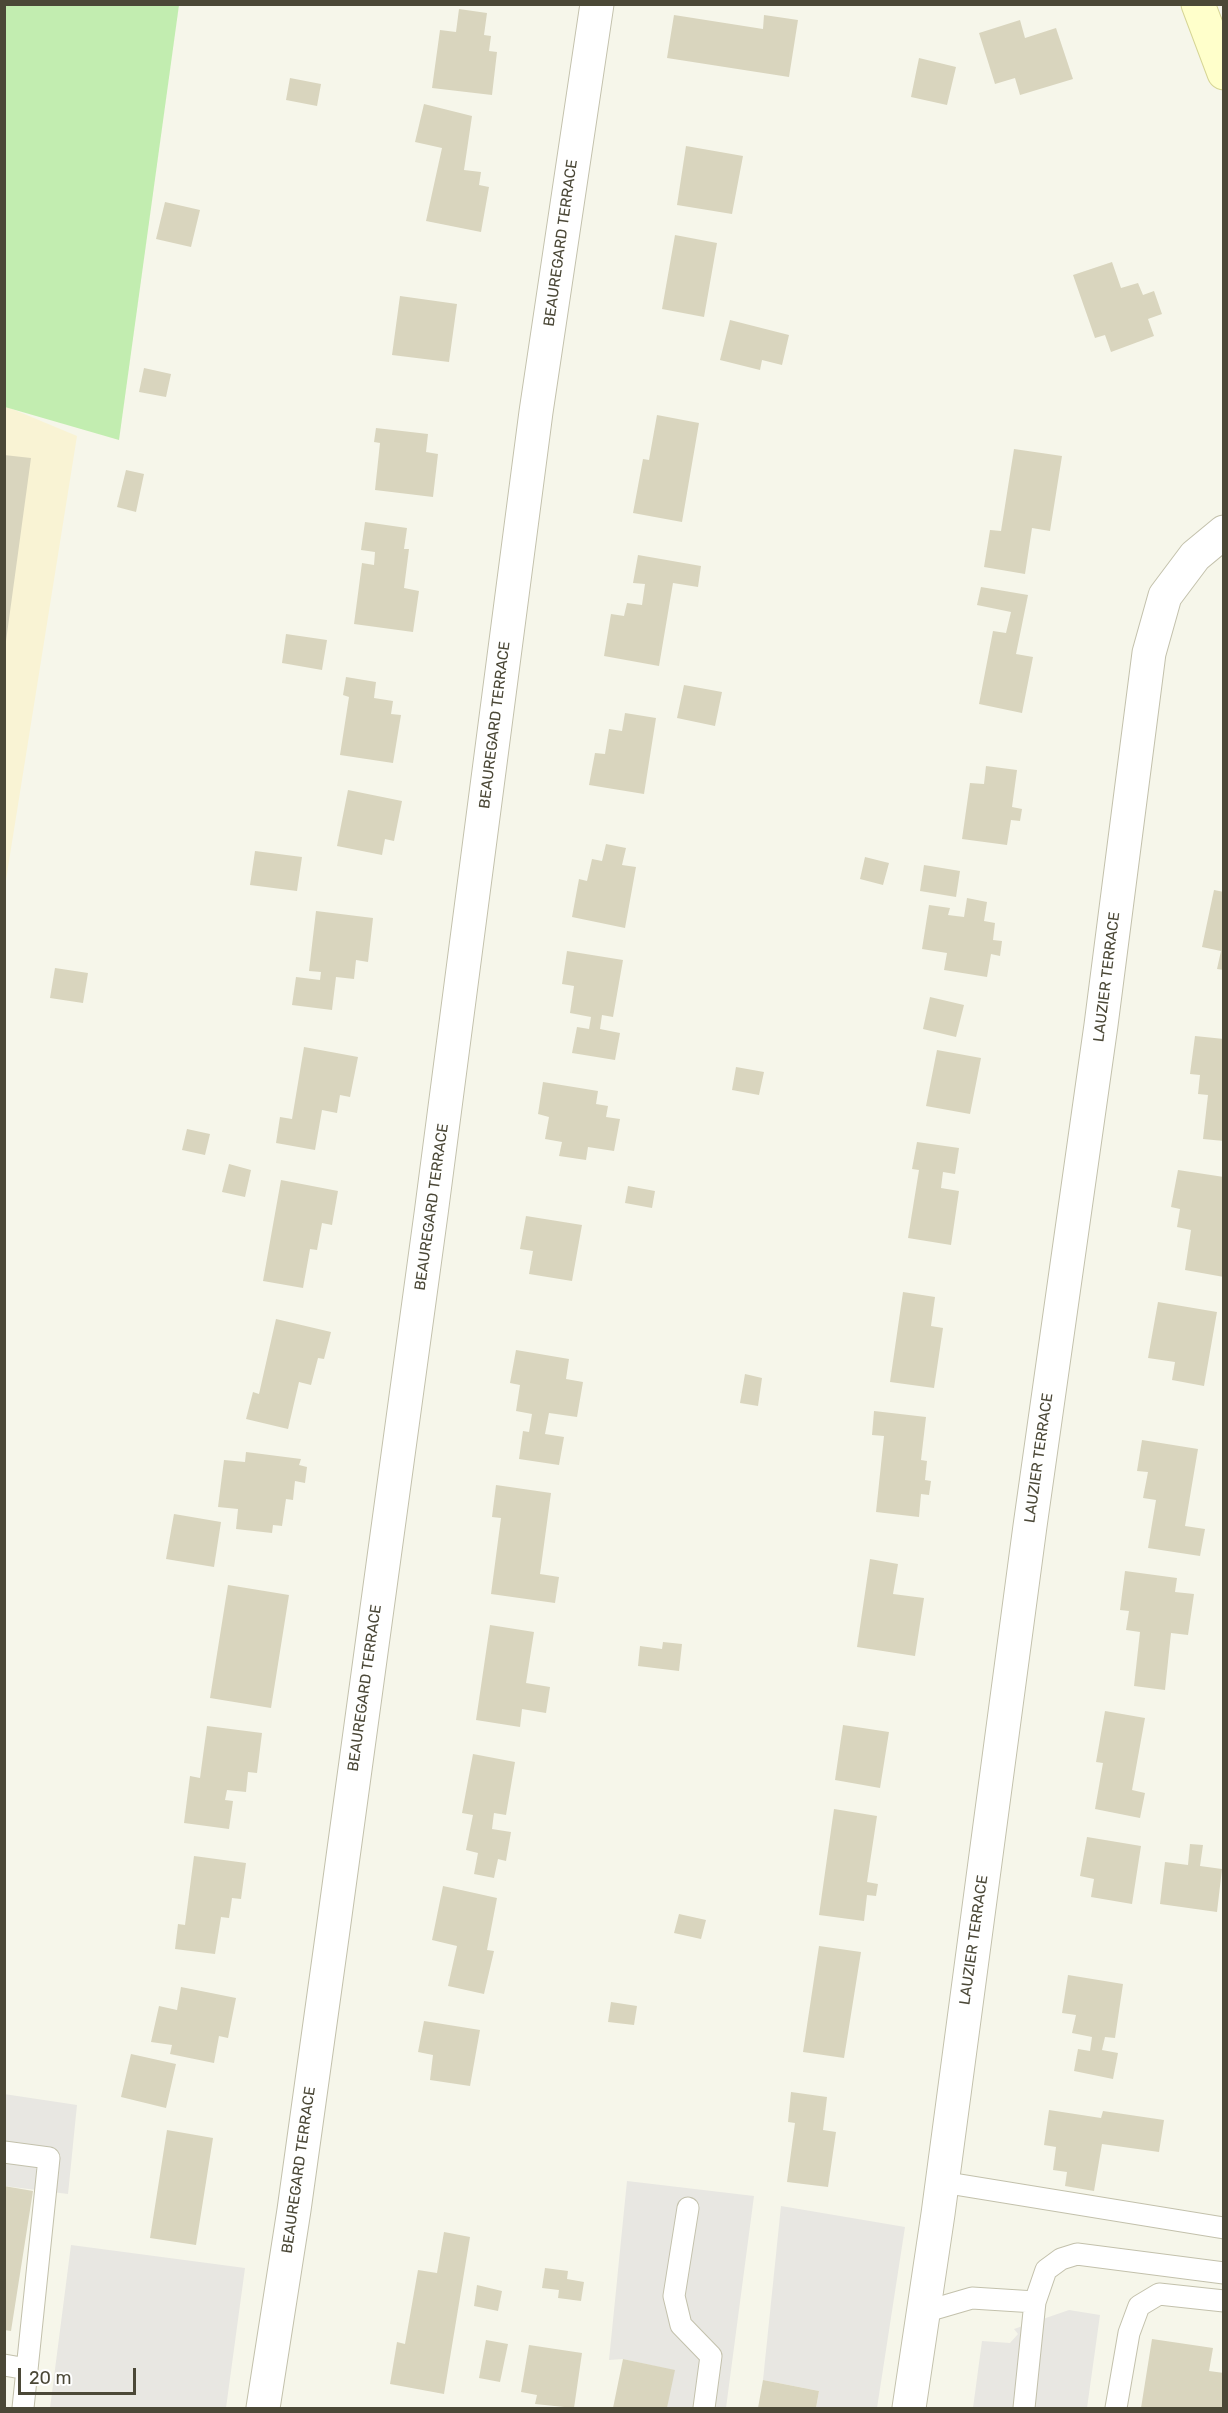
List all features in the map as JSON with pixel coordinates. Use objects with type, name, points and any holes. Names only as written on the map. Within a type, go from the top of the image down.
[{"type":"main road","points":[[1198,4],[1224,73]]},
{"type":"street","name":"BEAUREGARD TERRACE","points":[[263,2409],[294,2210],[333,1930],[431,1214],[535,423],[597,4]]},
{"type":"street","name":"LAUZIER TERRACE","points":[[909,2409],[1101,1025],[1149,653],[1165,596],[1195,556],[1224,532]]},
{"type":"lane","points":[[4,2152],[49,2158],[23,2409]]},
{"type":"lane","points":[[940,2198],[1224,2228]]},
{"type":"lane","points":[[688,2208],[674,2296],[681,2325],[711,2356],[704,2409]]},
{"type":"lane","points":[[1024,2409],[1035,2302],[1046,2270],[1061,2259],[1077,2254],[1224,2273]]},
{"type":"lane","points":[[1116,2409],[1129,2332],[1139,2307],[1159,2294],[1224,2301]]},
{"type":"lane","points":[[924,2312],[972,2298],[1035,2302]]},
{"type":"lane","points":[[4,2366],[27,2369]]},
{"type":"shaded area","points":[[5,406],[77,436],[5,886]]},
{"type":"shaded area","points":[[4,2094],[77,2105],[68,2194],[5,2186]]},
{"type":"shaded area","points":[[627,2181],[754,2196],[726,2408],[667,2408],[672,2370],[623,2359],[609,2360]]},
{"type":"shaded area","points":[[781,2206],[905,2227],[877,2408],[816,2408],[819,2391],[763,2380]]},
{"type":"shaded area","points":[[71,2245],[245,2268],[226,2408],[50,2408]]},
{"type":"shaded area","points":[[1069,2310],[1100,2315],[1087,2408],[973,2408],[982,2341],[1010,2343],[1018,2334],[1014,2329]]},
{"type":"green space","points":[[4,5],[179,5],[119,440],[5,407]]},
{"type":"building","points":[[459,9],[487,13],[484,35],[491,36],[489,51],[497,52],[492,95],[432,88],[440,30],[456,32]]},
{"type":"building","points":[[674,15],[763,29],[764,15],[798,20],[789,77],[667,58]]},
{"type":"building","points":[[1020,20],[1025,38],[1056,28],[1073,79],[1020,95],[1015,78],[995,84],[979,33]]},
{"type":"building","points":[[919,58],[956,67],[947,105],[911,97]]},
{"type":"building","points":[[290,78],[321,84],[317,106],[286,100]]},
{"type":"building","points":[[424,104],[472,116],[464,170],[481,172],[479,185],[489,187],[481,232],[426,221],[442,148],[415,142]]},
{"type":"building","points":[[686,146],[743,156],[732,214],[677,205]]},
{"type":"building","points":[[165,202],[200,210],[191,247],[156,239]]},
{"type":"building","points":[[675,235],[717,243],[704,317],[662,309]]},
{"type":"building","points":[[1112,262],[1121,288],[1138,283],[1143,295],[1154,291],[1162,314],[1148,319],[1154,336],[1111,352],[1105,335],[1095,338],[1073,275]]},
{"type":"building","points":[[400,296],[457,304],[449,362],[392,355]]},
{"type":"building","points":[[730,320],[789,335],[782,365],[762,360],[760,370],[720,360]]},
{"type":"building","points":[[144,368],[171,374],[166,397],[139,392]]},
{"type":"building","points":[[657,415],[699,423],[682,522],[633,513],[643,459],[649,460]]},
{"type":"building","points":[[376,428],[428,434],[426,452],[438,454],[433,497],[375,490],[380,443],[374,442]]},
{"type":"building","points":[[1014,449],[1062,456],[1050,531],[1032,528],[1025,574],[984,567],[990,530],[1001,531]]},
{"type":"building","points":[[4,455],[31,458],[6,641],[4,641]]},
{"type":"building","points":[[126,470],[144,474],[136,512],[117,507]]},
{"type":"building","points":[[365,522],[407,528],[404,549],[409,549],[404,588],[419,591],[413,632],[354,624],[362,563],[374,565],[375,552],[361,550]]},
{"type":"building","points":[[638,555],[701,566],[698,587],[673,583],[659,666],[604,656],[611,614],[624,616],[627,603],[642,605],[645,584],[633,583]]},
{"type":"building","points":[[981,587],[1028,595],[1016,654],[1033,657],[1022,713],[979,704],[993,631],[1006,633],[1011,612],[977,605]]},
{"type":"building","points":[[286,634],[327,640],[322,670],[282,663]]},
{"type":"building","points":[[346,677],[376,682],[374,698],[393,701],[391,714],[401,715],[393,763],[340,755],[349,697],[343,695]]},
{"type":"building","points":[[684,685],[722,692],[715,726],[677,718]]},
{"type":"building","points":[[625,713],[656,718],[644,794],[589,785],[595,753],[605,754],[609,729],[622,731]]},
{"type":"building","points":[[986,766],[1017,770],[1012,807],[1022,809],[1020,821],[1011,820],[1007,845],[962,839],[970,783],[984,784]]},
{"type":"building","points":[[348,790],[402,801],[394,841],[385,839],[382,855],[337,846]]},
{"type":"building","points":[[606,844],[626,848],[622,865],[636,867],[625,928],[572,917],[579,879],[587,881],[592,859],[602,861]]},
{"type":"building","points":[[255,851],[302,857],[297,891],[250,885]]},
{"type":"building","points":[[865,857],[889,863],[883,885],[860,879]]},
{"type":"building","points":[[924,865],[960,871],[956,897],[920,891]]},
{"type":"building","points":[[1214,890],[1224,892],[1224,970],[1217,969],[1221,951],[1202,947]]},
{"type":"building","points":[[967,898],[987,902],[984,921],[995,923],[993,940],[1002,941],[1000,956],[991,954],[987,977],[944,970],[947,953],[922,949],[929,905],[950,908],[948,915],[964,917]]},
{"type":"building","points":[[316,911],[373,918],[368,962],[356,960],[354,979],[336,977],[332,1010],[292,1005],[296,977],[320,980],[321,972],[309,971]]},
{"type":"building","points":[[567,951],[623,960],[613,1017],[602,1015],[600,1029],[620,1033],[615,1060],[572,1053],[577,1027],[589,1029],[591,1017],[570,1013],[574,986],[562,984]]},
{"type":"building","points":[[55,968],[88,973],[83,1003],[50,998]]},
{"type":"building","points":[[930,997],[964,1005],[956,1037],[923,1029]]},
{"type":"building","points":[[1195,1036],[1224,1039],[1224,1141],[1203,1139],[1208,1095],[1198,1094],[1200,1075],[1190,1074]]},
{"type":"building","points":[[304,1047],[358,1057],[350,1097],[340,1095],[337,1113],[322,1110],[315,1150],[276,1143],[280,1117],[292,1119]]},
{"type":"building","points":[[937,1050],[981,1058],[970,1114],[926,1106]]},
{"type":"building","points":[[736,1067],[764,1072],[759,1095],[732,1090]]},
{"type":"building","points":[[543,1082],[598,1091],[596,1104],[608,1106],[606,1117],[620,1119],[614,1151],[588,1147],[586,1160],[559,1156],[562,1142],[545,1139],[549,1117],[538,1114]]},
{"type":"building","points":[[187,1129],[210,1134],[205,1155],[182,1150]]},
{"type":"building","points":[[917,1142],[959,1148],[955,1174],[943,1172],[941,1188],[959,1191],[951,1245],[908,1238],[919,1170],[912,1169]]},
{"type":"building","points":[[229,1164],[251,1170],[245,1197],[222,1192]]},
{"type":"building","points":[[1178,1170],[1224,1177],[1224,1277],[1185,1270],[1191,1230],[1177,1227],[1180,1209],[1171,1207]]},
{"type":"building","points":[[281,1180],[338,1191],[332,1225],[322,1223],[317,1250],[310,1249],[303,1288],[263,1281]]},
{"type":"building","points":[[628,1186],[655,1191],[652,1208],[625,1203]]},
{"type":"building","points":[[526,1216],[582,1225],[572,1281],[529,1274],[533,1251],[520,1249]]},
{"type":"building","points":[[903,1292],[935,1297],[931,1326],[943,1328],[934,1388],[890,1382]]},
{"type":"building","points":[[1158,1302],[1217,1312],[1204,1386],[1172,1380],[1175,1362],[1148,1358]]},
{"type":"building","points":[[276,1319],[331,1332],[324,1359],[318,1358],[311,1385],[299,1382],[288,1429],[246,1419],[253,1392],[259,1394]]},
{"type":"building","points":[[516,1350],[569,1359],[566,1379],[583,1382],[577,1417],[549,1413],[545,1434],[564,1437],[559,1465],[519,1459],[523,1431],[529,1432],[532,1414],[516,1411],[520,1385],[510,1383]]},
{"type":"building","points":[[745,1374],[762,1378],[758,1406],[740,1403]]},
{"type":"building","points":[[874,1411],[926,1417],[921,1460],[927,1461],[925,1480],[931,1481],[929,1495],[921,1494],[919,1517],[876,1512],[884,1436],[872,1435]]},
{"type":"building","points":[[1142,1440],[1198,1449],[1185,1526],[1205,1529],[1200,1556],[1148,1548],[1156,1500],[1143,1498],[1148,1472],[1137,1471]]},
{"type":"building","points":[[246,1452],[301,1459],[299,1465],[307,1467],[305,1483],[295,1481],[293,1500],[286,1499],[282,1526],[273,1525],[272,1533],[236,1529],[238,1509],[218,1507],[224,1460],[245,1462]]},
{"type":"building","points":[[496,1485],[551,1493],[540,1574],[559,1577],[555,1603],[491,1594],[501,1518],[492,1517]]},
{"type":"building","points":[[174,1514],[221,1522],[214,1567],[166,1559]]},
{"type":"building","points":[[870,1559],[898,1564],[893,1594],[924,1598],[915,1656],[857,1647]]},
{"type":"building","points":[[1125,1571],[1177,1578],[1175,1592],[1194,1594],[1188,1635],[1171,1633],[1165,1690],[1134,1686],[1140,1632],[1126,1630],[1129,1611],[1120,1610]]},
{"type":"building","points":[[228,1585],[289,1595],[271,1708],[210,1698]]},
{"type":"building","points":[[490,1625],[534,1632],[526,1683],[550,1687],[546,1713],[522,1709],[520,1727],[476,1720]]},
{"type":"building","points":[[663,1642],[682,1644],[679,1671],[638,1666],[640,1646],[662,1649]]},
{"type":"building","points":[[1105,1711],[1145,1718],[1132,1790],[1145,1793],[1140,1818],[1095,1809],[1103,1763],[1096,1762]]},
{"type":"building","points":[[843,1725],[889,1732],[880,1788],[835,1780]]},
{"type":"building","points":[[207,1726],[262,1733],[257,1773],[248,1772],[246,1792],[227,1790],[225,1800],[233,1801],[229,1829],[184,1823],[190,1776],[200,1778]]},
{"type":"building","points":[[473,1754],[515,1762],[506,1815],[494,1813],[492,1829],[511,1832],[506,1861],[498,1859],[494,1878],[474,1874],[478,1853],[466,1850],[473,1815],[462,1813]]},
{"type":"building","points":[[834,1809],[877,1816],[867,1882],[878,1884],[876,1896],[867,1895],[864,1921],[819,1915]]},
{"type":"building","points":[[1087,1837],[1141,1846],[1132,1904],[1091,1897],[1094,1879],[1080,1876]]},
{"type":"building","points":[[1190,1844],[1203,1845],[1200,1866],[1222,1869],[1217,1912],[1160,1904],[1165,1862],[1188,1865]]},
{"type":"building","points":[[194,1856],[246,1863],[241,1899],[232,1898],[229,1918],[221,1917],[215,1954],[175,1949],[178,1924],[185,1925]]},
{"type":"building","points":[[443,1886],[497,1898],[487,1950],[494,1951],[484,1994],[448,1986],[457,1946],[432,1940]]},
{"type":"building","points":[[679,1914],[706,1920],[701,1939],[674,1933]]},
{"type":"building","points":[[819,1946],[861,1952],[844,2058],[803,2052]]},
{"type":"building","points":[[1068,1975],[1123,1984],[1115,2038],[1105,2037],[1102,2050],[1118,2053],[1113,2079],[1074,2071],[1078,2049],[1090,2051],[1092,2037],[1072,2033],[1076,2015],[1062,2013]]},
{"type":"building","points":[[181,1987],[236,1998],[228,2038],[219,2036],[214,2063],[170,2054],[172,2045],[151,2042],[159,2006],[177,2010]]},
{"type":"building","points":[[611,2002],[637,2006],[634,2025],[608,2022]]},
{"type":"building","points":[[424,2021],[480,2030],[470,2086],[430,2080],[433,2055],[418,2052]]},
{"type":"building","points":[[131,2054],[176,2064],[166,2108],[121,2097]]},
{"type":"building","points":[[791,2092],[827,2097],[823,2130],[836,2132],[828,2187],[787,2182],[795,2123],[788,2122]]},
{"type":"building","points":[[1049,2110],[1101,2118],[1103,2111],[1164,2120],[1159,2152],[1102,2144],[1094,2191],[1065,2186],[1067,2172],[1053,2170],[1056,2147],[1044,2145]]},
{"type":"building","points":[[167,2130],[213,2138],[196,2245],[150,2238]]},
{"type":"building","points":[[4,2186],[33,2191],[11,2331],[4,2330]]},
{"type":"building","points":[[444,2232],[470,2237],[444,2394],[390,2384],[397,2342],[405,2344],[418,2270],[437,2273]]},
{"type":"building","points":[[545,2268],[568,2271],[567,2279],[584,2282],[581,2301],[558,2298],[559,2290],[542,2288]]},
{"type":"building","points":[[477,2285],[502,2291],[498,2311],[474,2306]]},
{"type":"building","points":[[1152,2339],[1213,2348],[1209,2371],[1224,2373],[1224,2408],[1141,2408]]},
{"type":"building","points":[[486,2340],[508,2344],[500,2382],[479,2378]]},
{"type":"building","points":[[529,2345],[582,2353],[574,2408],[535,2404],[537,2395],[521,2392]]},
{"type":"building","points":[[623,2359],[675,2370],[667,2408],[613,2408]]},
{"type":"building","points":[[763,2380],[819,2391],[816,2408],[758,2408]]}]
